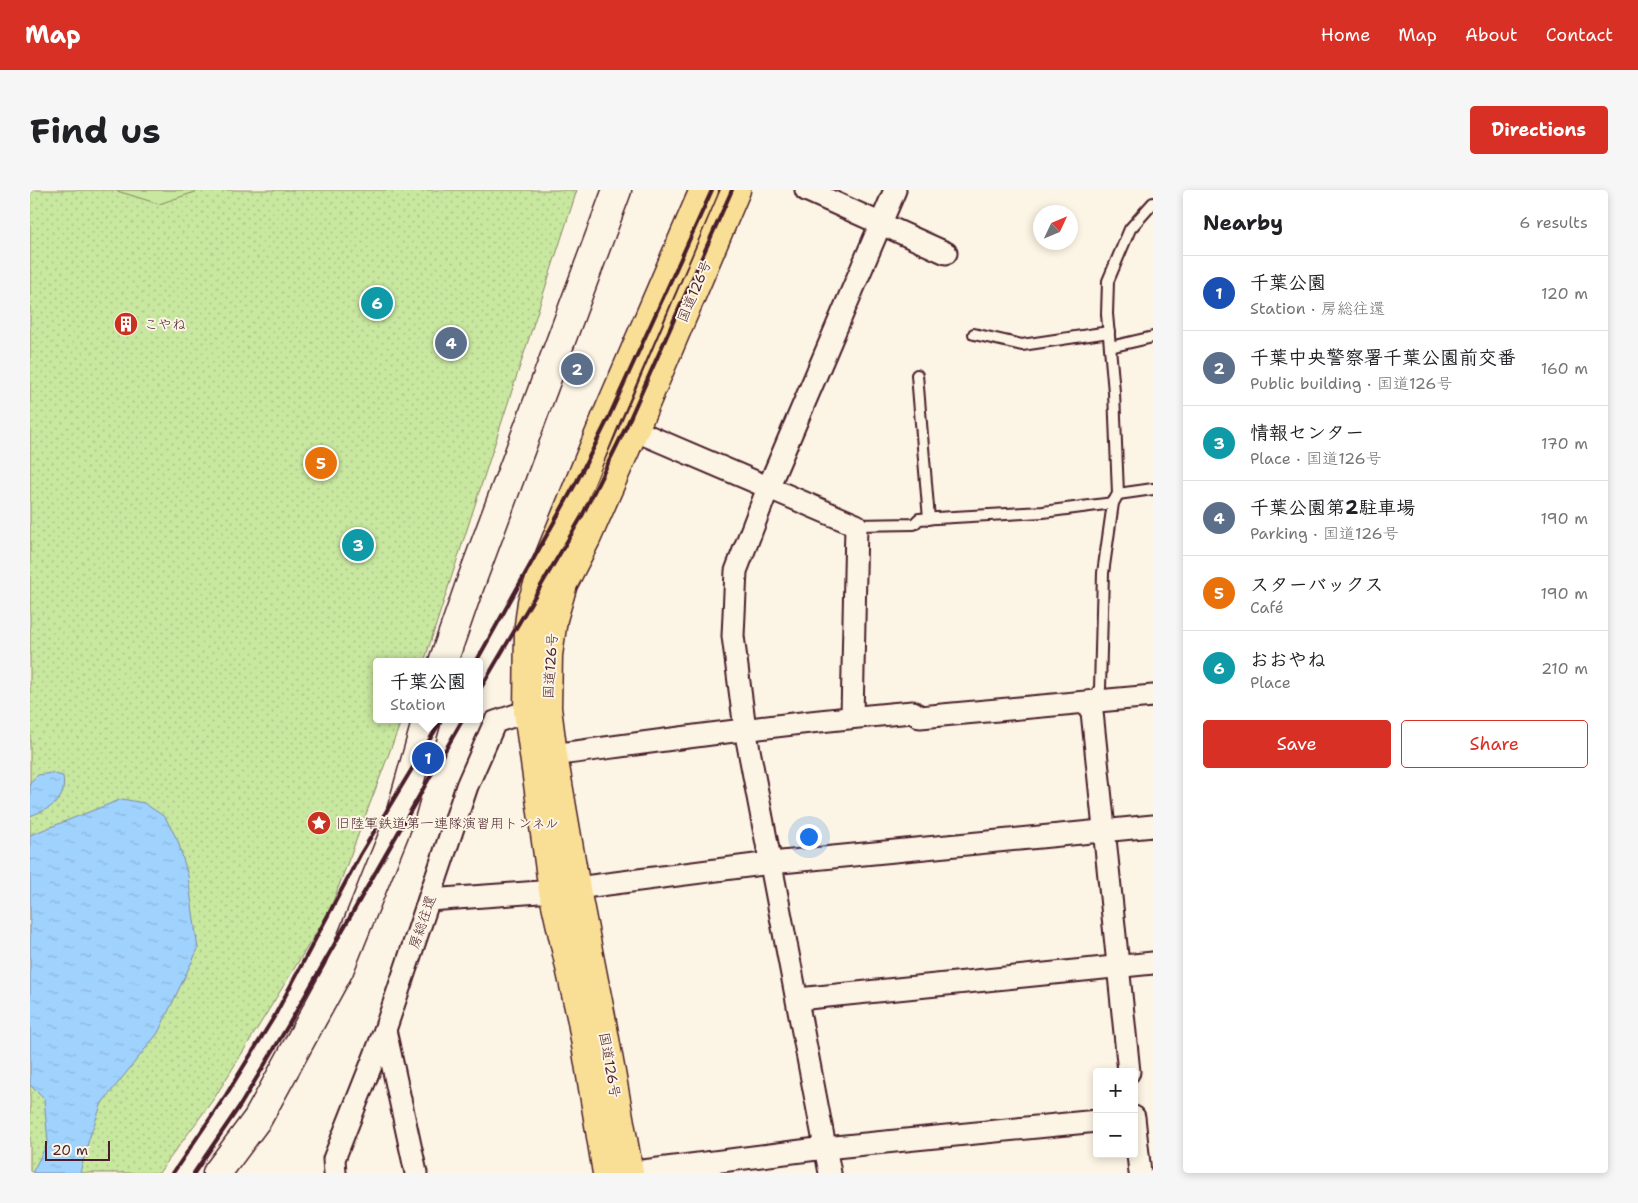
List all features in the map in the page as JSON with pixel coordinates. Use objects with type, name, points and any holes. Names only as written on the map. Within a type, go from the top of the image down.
[{"type":"highway","name":"国道126号","points":[[607,1173],[582,1021],[538,710],[529,625],[532,602],[540,577],[704,190]]},
{"type":"highway","name":"国道126号","points":[[628,1173],[601,1017],[564,890],[553,755],[538,710],[553,619],[563,584],[586,539],[634,430],[736,190]]},
{"type":"street","points":[[444,658],[617,190]]},
{"type":"street","points":[[806,190],[946,253]]},
{"type":"street","points":[[830,1173],[745,729],[733,636],[736,571],[768,488],[895,190]]},
{"type":"street","points":[[634,430],[856,525],[852,717]]},
{"type":"street","points":[[553,755],[745,729],[852,717],[913,712],[920,717],[1153,696]]},
{"type":"street","points":[[1091,702],[1130,1068]]},
{"type":"street","name":"房総往還","points":[[335,1173],[334,1159],[385,1030],[467,786],[494,722],[538,710]]},
{"type":"street","points":[[217,1173],[258,1118],[339,970],[397,826],[426,723]]},
{"type":"street","points":[[429,900],[564,890],[771,863],[1153,826]]},
{"type":"street","points":[[798,998],[1153,963]]},
{"type":"street","points":[[385,1030],[416,1173]]},
{"type":"street","points":[[1138,1117],[1153,1116]]},
{"type":"street","points":[[628,1173],[751,1165],[826,1148],[1093,1121]]},
{"type":"street","points":[[1138,1154],[1140,1173]]},
{"type":"lane","points":[[1091,702],[1100,688],[1103,573],[1115,498],[1114,392],[1107,314],[1108,281],[1130,229],[1153,203]]},
{"type":"lane","points":[[974,334],[1022,345],[1109,332]]},
{"type":"lane","points":[[1110,347],[1153,337]]},
{"type":"lane","points":[[917,375],[929,519]]},
{"type":"lane","points":[[856,525],[914,524],[919,519],[1043,512],[1153,489]]},
{"type":"green space","points":[[30,190],[577,190],[425,658],[373,658],[373,723],[400,723],[329,912],[215,1097],[159,1173],[30,1173]]},
{"type":"green space","points":[[114,190],[201,190],[159,204]]},
{"type":"water","points":[[51,773],[63,776],[64,785],[60,798],[51,807],[30,816],[30,782],[38,775]]},
{"type":"water","points":[[122,799],[144,803],[165,817],[178,841],[188,876],[198,949],[158,1033],[102,1103],[89,1139],[80,1173],[32,1173],[48,1142],[44,1099],[30,1085],[30,835]]},
{"type":"railway","points":[[478,658],[577,481],[607,421],[712,190]]},
{"type":"railway","points":[[483,684],[582,516],[627,425],[732,190]]},
{"type":"railway","points":[[173,1173],[226,1095],[274,1017],[360,855],[440,723]]},
{"type":"railway","points":[[194,1173],[241,1104],[289,1024],[461,723]]},
{"type":"place","name":"おおやね","points":[[377,303]]},
{"type":"place","name":"こやね","points":[[126,324]]},
{"type":"place","name":"千葉公園第2駐車場","points":[[451,343]]},
{"type":"place","name":"千葉中央警察署千葉公園前交番","points":[[577,369]]},
{"type":"place","name":"スターバックス","points":[[321,463]]},
{"type":"place","name":"情報センター","points":[[358,545]]},
{"type":"place","name":"千葉公園","points":[[428,758]]},
{"type":"place","name":"旧陸軍鉄道第一連隊演習用トンネル","points":[[319,823]]}]
